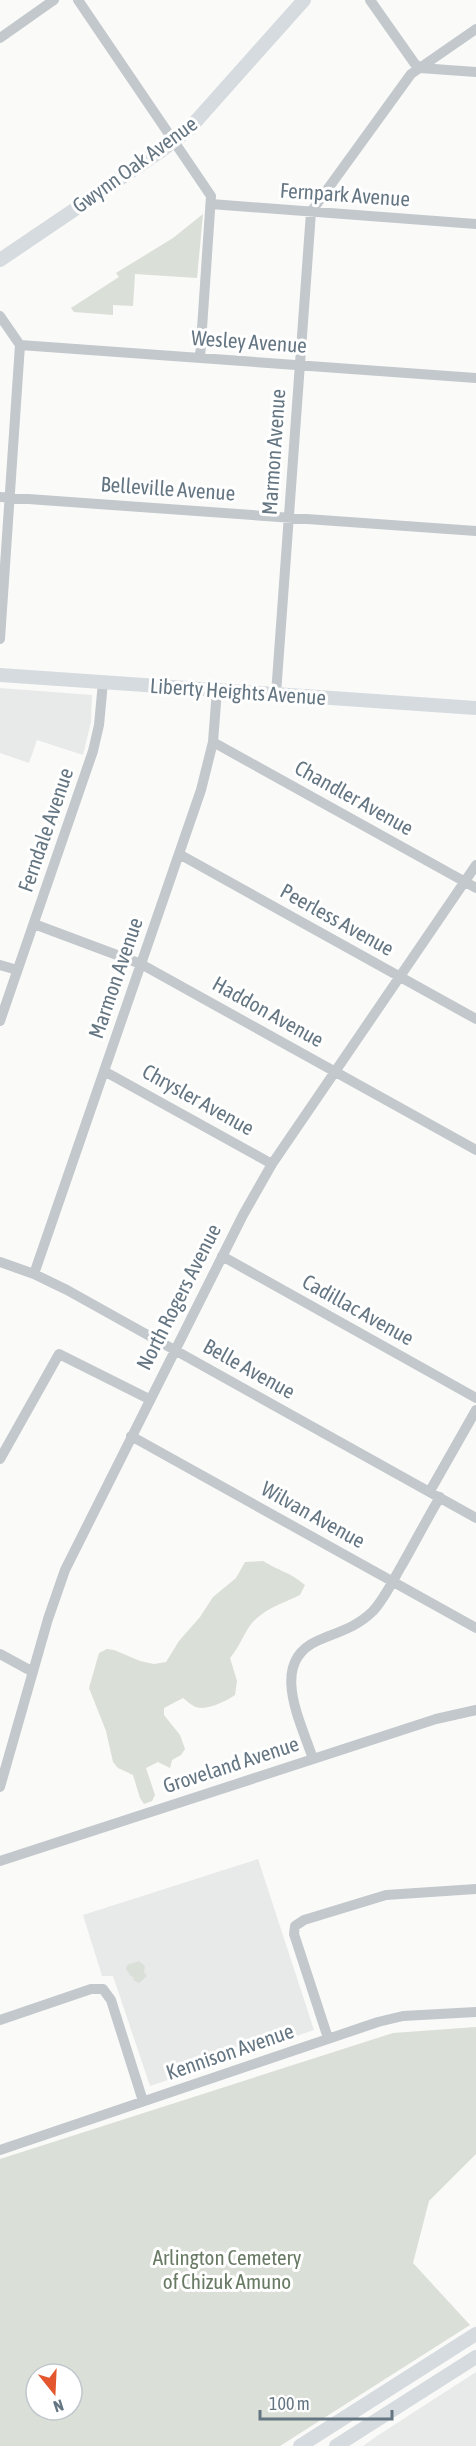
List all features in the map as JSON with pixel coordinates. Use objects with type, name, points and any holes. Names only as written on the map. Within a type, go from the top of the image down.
[{"type":"main road","name":"Gwynn Oak Avenue","points":[[0,260],[174,141],[204,114],[303,0]]},
{"type":"main road","name":"Liberty Heights Avenue","points":[[0,675],[476,708]]},
{"type":"main road","points":[[300,2446],[476,2334]]},
{"type":"main road","points":[[336,2446],[476,2357]]},
{"type":"street","points":[[0,38],[54,0]]},
{"type":"street","points":[[78,0],[211,196],[200,358]]},
{"type":"street","points":[[370,0],[411,60],[420,68],[476,72]]},
{"type":"street","points":[[311,212],[411,74],[476,28]]},
{"type":"street","name":"Fernpark Avenue","points":[[211,204],[476,224]]},
{"type":"street","name":"Marmon Avenue","points":[[276,694],[311,212]]},
{"type":"street","points":[[0,316],[20,345],[5,497],[0,639]]},
{"type":"street","name":"Wesley Avenue","points":[[20,345],[476,378]]},
{"type":"street","name":"Belleville Avenue","points":[[5,497],[476,531]]},
{"type":"street","name":"Ferndale Avenue","points":[[0,1021],[93,751],[99,724],[103,682]]},
{"type":"street","name":"Marmon Avenue","points":[[34,1274],[201,790],[213,742],[217,690]]},
{"type":"street","name":"Chandler Avenue","points":[[213,742],[476,888]]},
{"type":"street","name":"Peerless Avenue","points":[[179,854],[476,1019]]},
{"type":"street","name":"North Rogers Avenue","points":[[0,1787],[65,1570],[222,1256],[272,1164],[476,865]]},
{"type":"street","name":"Haddon Avenue","points":[[34,924],[141,964],[476,1150]]},
{"type":"street","points":[[0,965],[17,970]]},
{"type":"street","name":"Chrysler Avenue","points":[[104,1071],[272,1164]]},
{"type":"street","name":"Cadillac Avenue","points":[[222,1256],[476,1398]]},
{"type":"street","name":"Belle Avenue","points":[[0,1262],[34,1274],[476,1518]]},
{"type":"street","points":[[0,1459],[59,1353],[149,1399]]},
{"type":"street","points":[[313,1759],[290,1686],[292,1668],[308,1646],[315,1641],[341,1633],[362,1620],[382,1600],[393,1582],[476,1410]]},
{"type":"street","name":"Wilvan Avenue","points":[[131,1436],[476,1628]]},
{"type":"street","points":[[0,1654],[33,1672]]},
{"type":"street","name":"Groveland Avenue","points":[[0,1861],[436,1719],[476,1710]]},
{"type":"street","points":[[328,2038],[294,1934],[295,1926],[304,1920],[386,1895],[476,1889]]},
{"type":"street","points":[[0,2020],[91,1989],[103,1989],[111,2000],[143,2102]]},
{"type":"street","name":"Kennison Avenue","points":[[0,2150],[390,2018],[476,2013]]},
{"type":"shaded area","points":[[0,688],[92,695],[91,722],[83,755],[37,740],[29,763],[0,753]]},
{"type":"shaded area","points":[[258,1859],[314,2030],[150,2086],[113,1976],[102,1976],[83,1915]]},
{"type":"shaded area","points":[[476,2372],[476,2446],[363,2446],[377,2436]]},
{"type":"green space","points":[[203,214],[197,278],[135,274],[133,306],[113,305],[113,315],[74,312],[71,308],[119,277],[116,273],[173,238]]},
{"type":"green space","points":[[263,1561],[305,1585],[300,1595],[267,1611],[249,1627],[230,1658],[237,1681],[235,1695],[211,1707],[200,1708],[183,1698],[164,1708],[164,1715],[180,1735],[185,1749],[181,1755],[172,1760],[170,1768],[158,1762],[146,1768],[155,1795],[152,1801],[144,1804],[133,1775],[118,1768],[113,1762],[106,1731],[89,1688],[99,1653],[107,1649],[140,1661],[154,1664],[166,1662],[213,1597],[236,1578],[245,1562]]},
{"type":"green space","points":[[139,1961],[145,1966],[144,1972],[147,1976],[139,1983],[133,1980],[134,1978],[126,1969],[127,1965]]},
{"type":"green space","name":"Arlington Cemetery of Chizuk Amuno","points":[[476,2027],[476,2154],[429,2201],[413,2263],[470,2325],[280,2446],[0,2446],[0,2159],[393,2033]]}]
